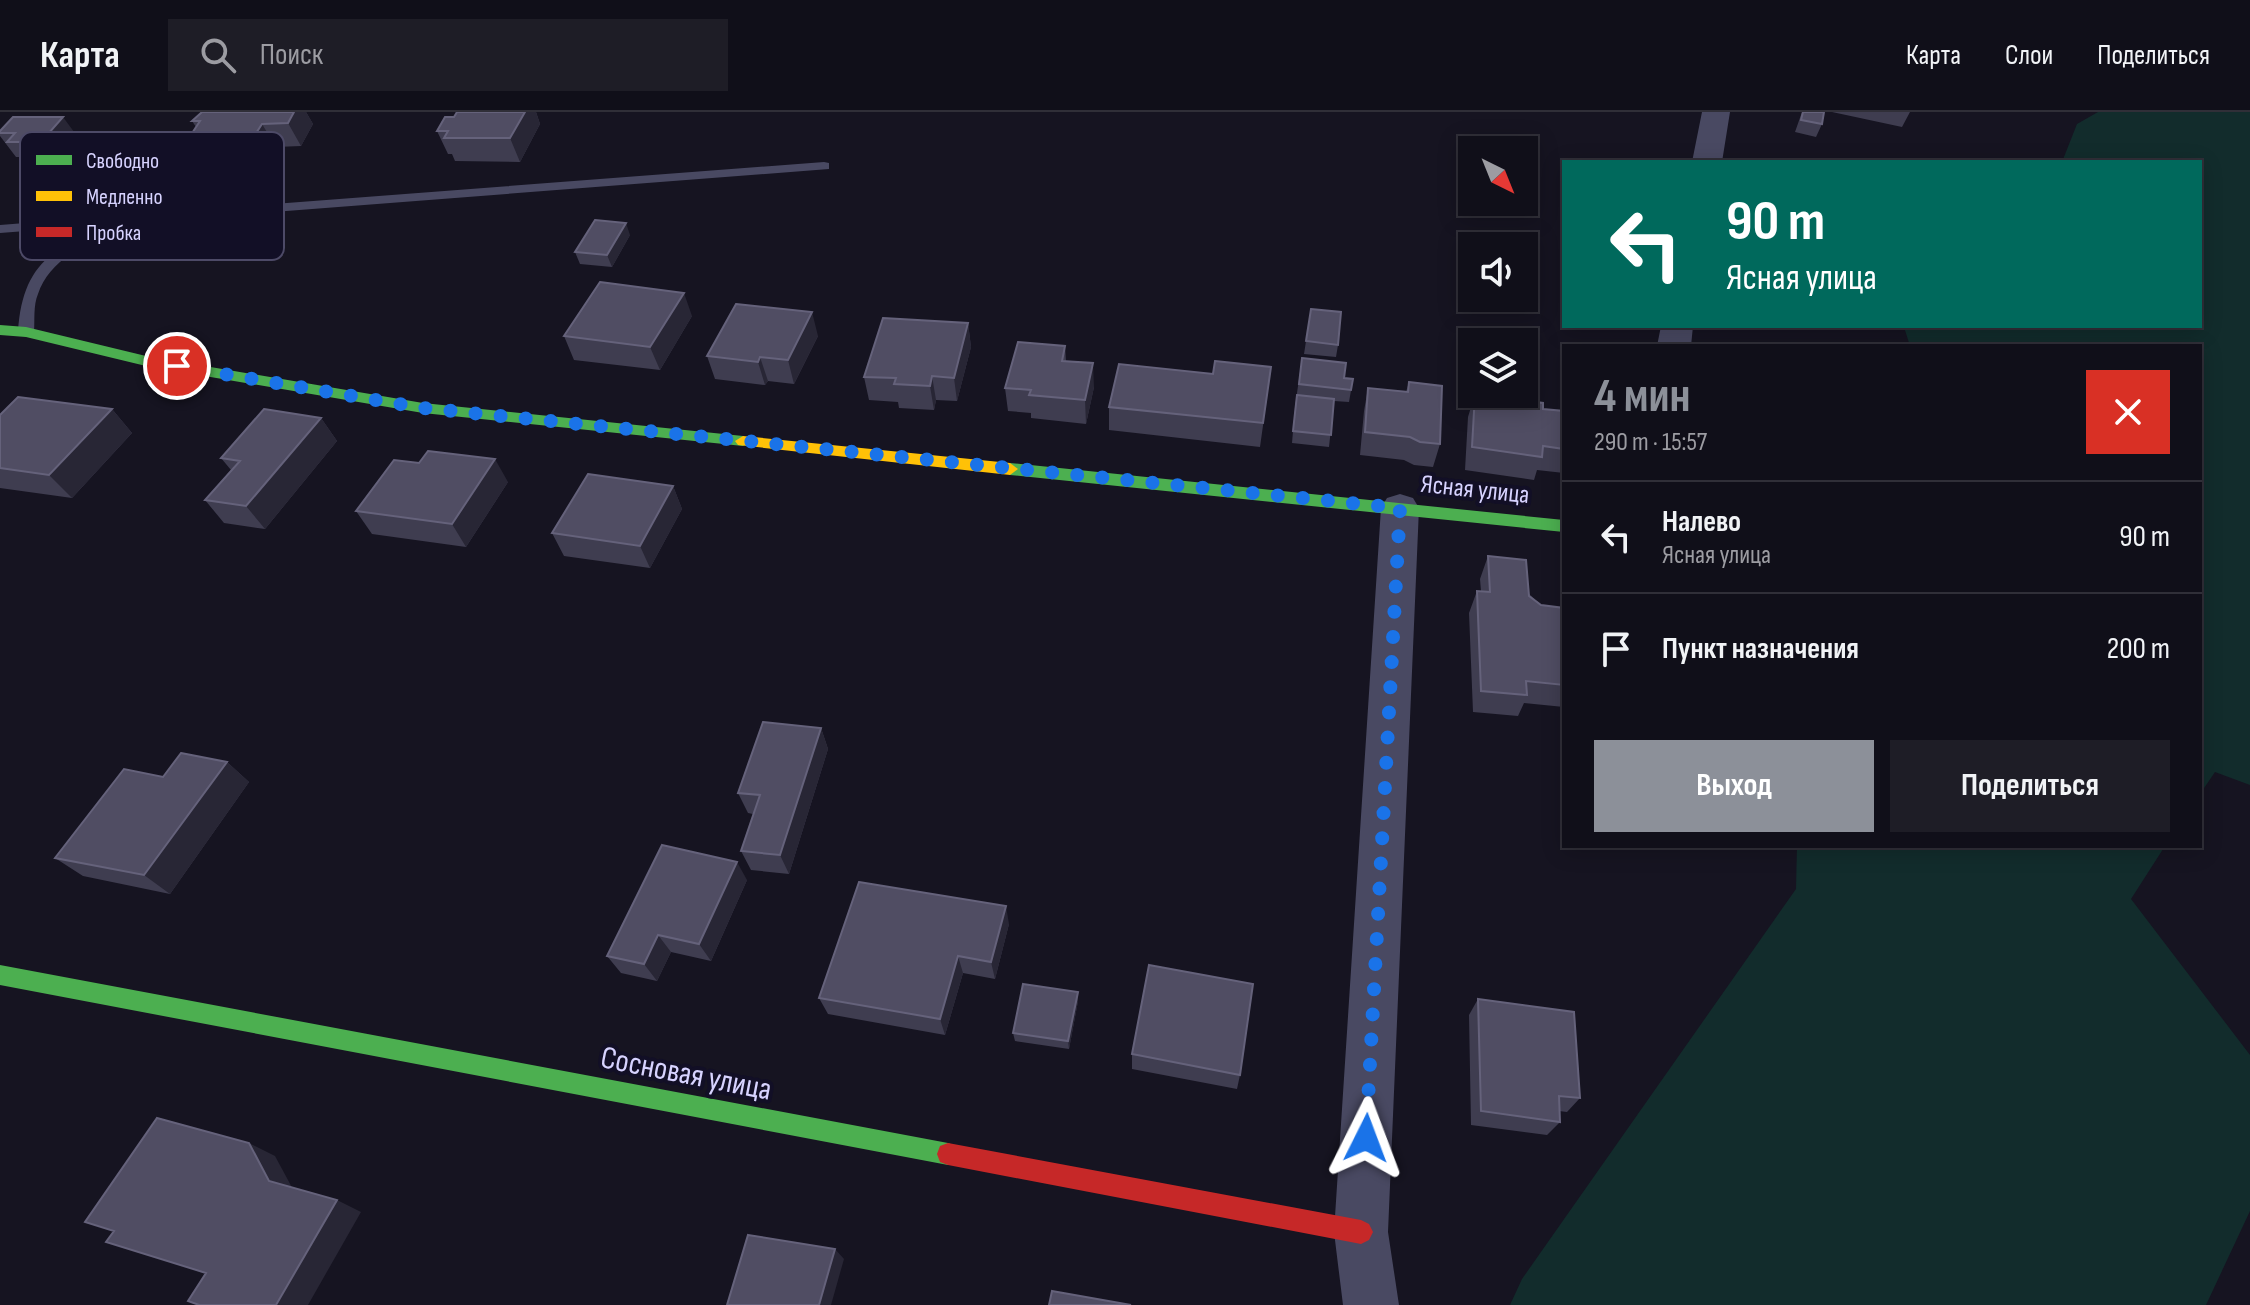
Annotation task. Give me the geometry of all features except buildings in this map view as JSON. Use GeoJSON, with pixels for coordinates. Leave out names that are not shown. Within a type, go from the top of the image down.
{"type":"FeatureCollection","features":[{"type":"Feature","properties":{"kind":"street"},"geometry":{"type":"LineString","coordinates":[[1707,160],[1716,112]]}},
{"type":"Feature","properties":{"kind":"street","name":"Ясная улица"},"geometry":{"type":"LineString","coordinates":[[0,330],[26,332],[146,361],[423,408],[1562,526]]}},
{"type":"Feature","properties":{"kind":"street"},"geometry":{"type":"LineString","coordinates":[[1371,1305],[1361,1232],[1400,508]]}},
{"type":"Feature","properties":{"kind":"street","name":"Сосновая улица"},"geometry":{"type":"LineString","coordinates":[[0,975],[1361,1232]]}},
{"type":"Feature","properties":{"kind":"lane"},"geometry":{"type":"LineString","coordinates":[[284,207],[824,166]]}},
{"type":"Feature","properties":{"kind":"lane"},"geometry":{"type":"LineString","coordinates":[[0,229],[20,227]]}},
{"type":"Feature","properties":{"kind":"lane"},"geometry":{"type":"LineString","coordinates":[[26,332],[30,293],[57,260]]}},
{"type":"Feature","properties":{"kind":"green space"},"geometry":{"type":"Polygon","coordinates":[[[2098,112],[2250,112],[2250,785],[2215,772],[2202,791],[2202,344],[1909,344],[1904,328],[2202,328],[2202,160],[2063,160],[2077,124],[2098,112]]]}},
{"type":"Feature","properties":{"kind":"green space"},"geometry":{"type":"Polygon","coordinates":[[[1797,848],[2164,848],[2131,899],[2250,1055],[2250,1211],[2206,1305],[1510,1305],[1522,1279],[1796,889],[1797,848]]]}},
{"type":"Feature","properties":{"kind":"traffic: fast"},"geometry":{"type":"LineString","coordinates":[[0,330],[26,332],[146,361],[423,408],[743,441]]}},
{"type":"Feature","properties":{"kind":"traffic: fast"},"geometry":{"type":"LineString","coordinates":[[1010,469],[1562,526]]}},
{"type":"Feature","properties":{"kind":"traffic: fast"},"geometry":{"type":"LineString","coordinates":[[0,975],[948,1154]]}},
{"type":"Feature","properties":{"kind":"traffic: slow"},"geometry":{"type":"LineString","coordinates":[[743,441],[1010,469]]}},
{"type":"Feature","properties":{"kind":"traffic: jam"},"geometry":{"type":"LineString","coordinates":[[948,1154],[1361,1232]]}},
{"type":"Feature","properties":{"kind":"route"},"geometry":{"type":"LineString","coordinates":[[177,366],[423,408],[1400,508],[1366,1138]]}}]}
